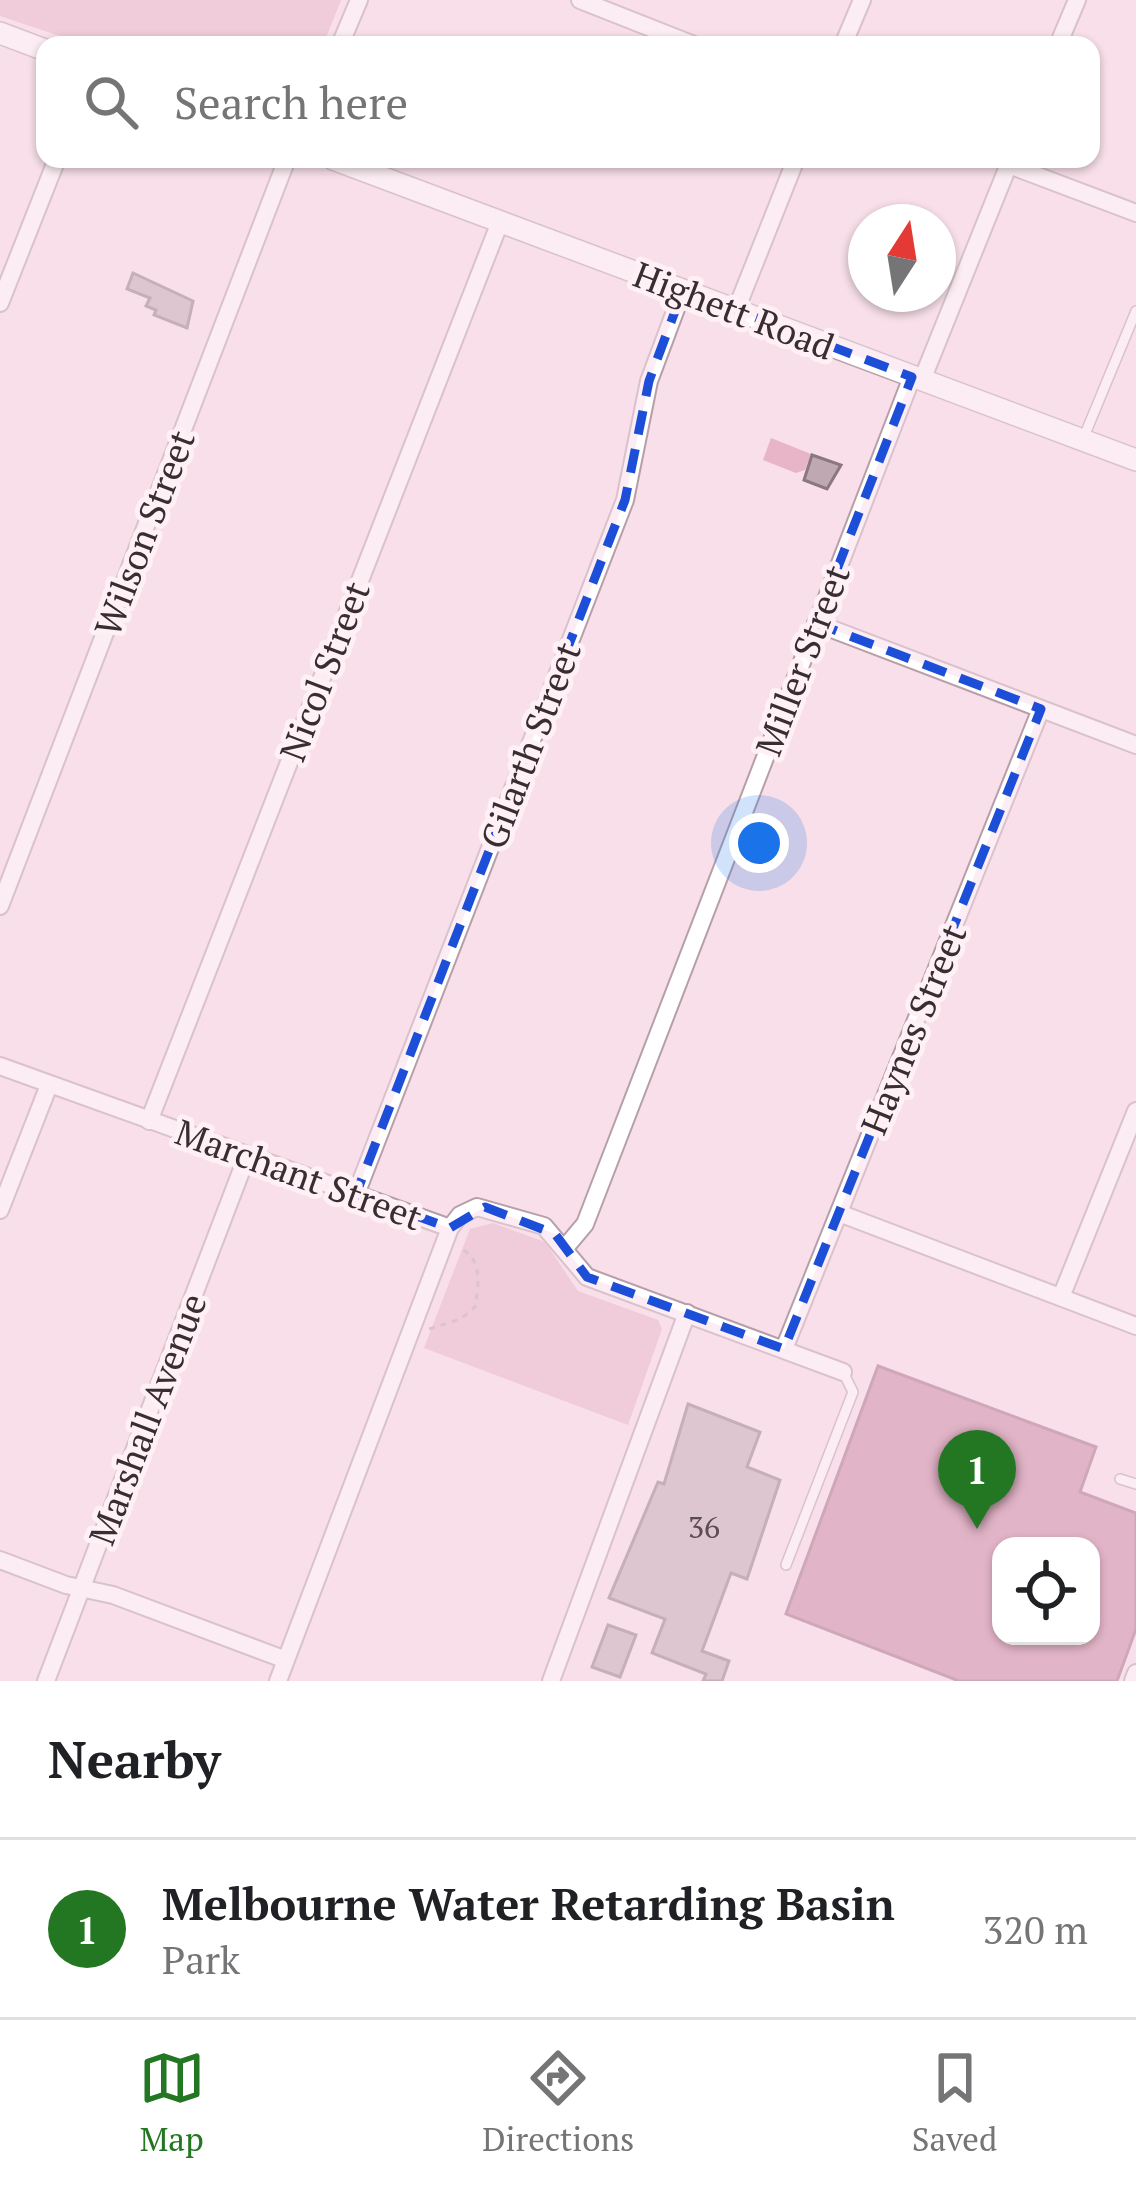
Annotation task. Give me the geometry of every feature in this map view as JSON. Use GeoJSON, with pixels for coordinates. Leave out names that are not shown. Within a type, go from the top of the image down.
{"type":"FeatureCollection","features":[{"type":"Feature","properties":{"kind":"street"},"geometry":{"type":"LineString","coordinates":[[344,36],[359,0]]}},
{"type":"Feature","properties":{"kind":"street"},"geometry":{"type":"LineString","coordinates":[[580,0],[671,36]]}},
{"type":"Feature","properties":{"kind":"street"},"geometry":{"type":"LineString","coordinates":[[847,36],[862,0]]}},
{"type":"Feature","properties":{"kind":"street"},"geometry":{"type":"LineString","coordinates":[[1062,36],[1077,0]]}},
{"type":"Feature","properties":{"kind":"street"},"geometry":{"type":"LineString","coordinates":[[0,33],[36,47]]}},
{"type":"Feature","properties":{"kind":"street"},"geometry":{"type":"LineString","coordinates":[[0,303],[53,168]]}},
{"type":"Feature","properties":{"kind":"street","name":"Wilson Street"},"geometry":{"type":"LineString","coordinates":[[0,906],[284,168]]}},
{"type":"Feature","properties":{"kind":"street","name":"Highett Road"},"geometry":{"type":"LineString","coordinates":[[357,168],[1136,460]]}},
{"type":"Feature","properties":{"kind":"street"},"geometry":{"type":"LineString","coordinates":[[736,310],[792,168]]}},
{"type":"Feature","properties":{"kind":"street","name":"Miller Street"},"geometry":{"type":"LineString","coordinates":[[564,1249],[580,1233],[816,623],[1007,168]]}},
{"type":"Feature","properties":{"kind":"street"},"geometry":{"type":"LineString","coordinates":[[1025,168],[1136,213]]}},
{"type":"Feature","properties":{"kind":"street","name":"Nicol Street"},"geometry":{"type":"LineString","coordinates":[[148,1121],[500,222]]}},
{"type":"Feature","properties":{"kind":"street","name":"Gilarth Street"},"geometry":{"type":"LineString","coordinates":[[356,1194],[625,500],[641,409],[683,290]]}},
{"type":"Feature","properties":{"kind":"street"},"geometry":{"type":"LineString","coordinates":[[816,623],[1136,745]]}},
{"type":"Feature","properties":{"kind":"street","name":"Haynes Street"},"geometry":{"type":"LineString","coordinates":[[784,1349],[1041,709]]}},
{"type":"Feature","properties":{"kind":"street","name":"Marchant Street"},"geometry":{"type":"LineString","coordinates":[[0,1066],[356,1194],[447,1236],[466,1211],[485,1208],[553,1232]]}},
{"type":"Feature","properties":{"kind":"street"},"geometry":{"type":"LineString","coordinates":[[0,1210],[49,1084]]}},
{"type":"Feature","properties":{"kind":"street"},"geometry":{"type":"LineString","coordinates":[[1061,1298],[1136,1111]]}},
{"type":"Feature","properties":{"kind":"street","name":"Marshall Avenue"},"geometry":{"type":"LineString","coordinates":[[46,1681],[248,1156]]}},
{"type":"Feature","properties":{"kind":"street"},"geometry":{"type":"LineString","coordinates":[[587,1212],[553,1232],[587,1276],[843,1372]]}},
{"type":"Feature","properties":{"kind":"street"},"geometry":{"type":"LineString","coordinates":[[838,1214],[1136,1326]]}},
{"type":"Feature","properties":{"kind":"street"},"geometry":{"type":"LineString","coordinates":[[278,1681],[447,1236]]}},
{"type":"Feature","properties":{"kind":"street"},"geometry":{"type":"LineString","coordinates":[[551,1681],[687,1313]]}},
{"type":"Feature","properties":{"kind":"street"},"geometry":{"type":"LineString","coordinates":[[0,1560],[286,1660]]}},
{"type":"Feature","properties":{"kind":"street"},"geometry":{"type":"LineString","coordinates":[[1133,1681],[1136,1672]]}},
{"type":"Feature","properties":{"kind":"lane"},"geometry":{"type":"LineString","coordinates":[[1083,440],[1136,311]]}},
{"type":"Feature","properties":{"kind":"lane"},"geometry":{"type":"LineString","coordinates":[[786,1564],[853,1392],[843,1372]]}},
{"type":"Feature","properties":{"kind":"lane"},"geometry":{"type":"LineString","coordinates":[[1120,1479],[1136,1484]]}},
{"type":"Feature","properties":{"kind":"path"},"geometry":{"type":"LineString","coordinates":[[429,1329],[461,1319],[476,1302],[473,1256],[447,1236]]}},
{"type":"Feature","properties":{"kind":"highlighted area"},"geometry":{"type":"Polygon","coordinates":[[[683,290],[912,377],[816,623],[1041,709],[784,1349],[587,1277],[555,1234],[485,1207],[450,1228],[356,1194],[625,500],[649,381],[683,290]]]}},
{"type":"Feature","properties":{"kind":"shaded area"},"geometry":{"type":"Polygon","coordinates":[[[0,0],[341,0],[327,36],[60,36],[0,16],[0,0]]]}},
{"type":"Feature","properties":{"kind":"shaded area"},"geometry":{"type":"Polygon","coordinates":[[[771,438],[811,454],[805,470],[796,473],[763,460],[771,438]]]}},
{"type":"Feature","properties":{"kind":"shaded area"},"geometry":{"type":"Polygon","coordinates":[[[493,1223],[545,1242],[578,1291],[658,1320],[662,1329],[628,1425],[424,1348],[470,1229],[493,1223]]]}},
{"type":"Feature","properties":{"kind":"shaded area"},"geometry":{"type":"Polygon","coordinates":[[[878,1366],[1096,1447],[1080,1492],[1136,1513],[1136,1629],[1117,1681],[959,1681],[786,1614],[878,1366]]]}},
{"type":"Feature","properties":{"kind":"building"},"geometry":{"type":"Polygon","coordinates":[[[133,273],[193,301],[187,328],[154,315],[156,310],[146,306],[150,298],[127,289],[133,273]]]}},
{"type":"Feature","properties":{"kind":"building"},"geometry":{"type":"Polygon","coordinates":[[[812,455],[841,465],[827,489],[804,480],[812,455]]]}},
{"type":"Feature","properties":{"kind":"building"},"geometry":{"type":"Polygon","coordinates":[[[688,1404],[760,1432],[747,1467],[780,1480],[747,1579],[731,1573],[702,1651],[729,1661],[722,1681],[703,1681],[706,1674],[652,1653],[665,1619],[609,1598],[658,1482],[664,1484],[688,1404]]]}},
{"type":"Feature","properties":{"kind":"building"},"geometry":{"type":"Polygon","coordinates":[[[608,1625],[636,1635],[620,1677],[592,1667],[608,1625]]]}},
{"type":"Feature","properties":{"kind":"place","name":"Melbourne Water Retarding Basin"},"geometry":{"type":"Point","coordinates":[977,1529]}}]}
